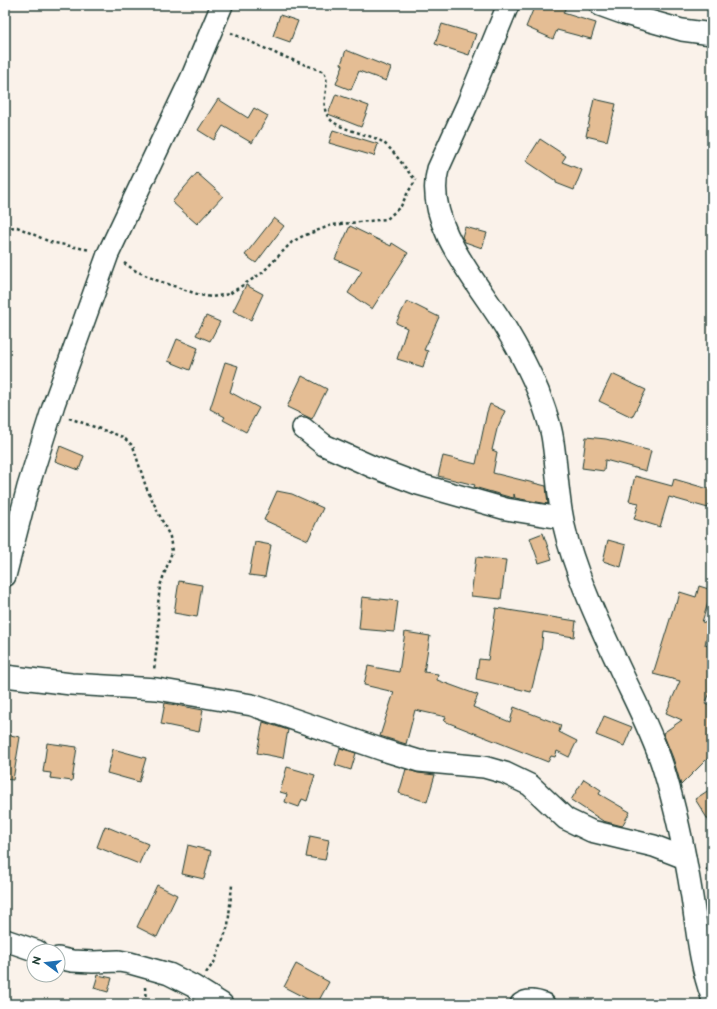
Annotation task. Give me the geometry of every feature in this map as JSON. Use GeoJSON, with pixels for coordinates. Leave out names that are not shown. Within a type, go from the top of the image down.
{"type":"FeatureCollection","features":[{"type":"Feature","properties":{"kind":"street"},"geometry":{"type":"LineString","coordinates":[[5,576],[28,487],[77,337],[108,254],[191,78],[222,5]]}},
{"type":"Feature","properties":{"kind":"street"},"geometry":{"type":"LineString","coordinates":[[508,5],[467,105],[438,169],[436,177],[436,207],[449,239],[506,328],[538,391],[553,440],[561,518],[569,545],[591,605],[637,704],[662,766],[672,801],[685,858],[700,949],[712,996]]}},
{"type":"Feature","properties":{"kind":"street"},"geometry":{"type":"LineString","coordinates":[[600,5],[625,14],[682,30],[712,34]]}},
{"type":"Feature","properties":{"kind":"street"},"geometry":{"type":"LineString","coordinates":[[303,428],[324,445],[418,484],[506,509],[561,518]]}},
{"type":"Feature","properties":{"kind":"street"},"geometry":{"type":"LineString","coordinates":[[5,676],[71,684],[152,688],[252,705],[376,748],[419,761],[484,767],[505,773],[530,785],[566,819],[590,831],[654,846],[685,858]]}},
{"type":"Feature","properties":{"kind":"street"},"geometry":{"type":"LineString","coordinates":[[5,940],[26,947]]}},
{"type":"Feature","properties":{"kind":"street"},"geometry":{"type":"LineString","coordinates":[[66,959],[79,961],[119,961],[169,974],[193,986],[222,1004]]}},
{"type":"Feature","properties":{"kind":"street"},"geometry":{"type":"LineString","coordinates":[[521,1004],[523,1002],[535,1000],[544,1004]]}},
{"type":"Feature","properties":{"kind":"path"},"geometry":{"type":"LineString","coordinates":[[213,26],[277,54],[324,72],[326,77],[325,106],[329,118],[342,126],[384,143],[416,180]]}},
{"type":"Feature","properties":{"kind":"path"},"geometry":{"type":"LineString","coordinates":[[5,228],[17,227],[50,242],[108,254],[136,271],[174,287],[212,297],[229,294],[262,273],[292,242],[303,236],[332,225],[387,219],[401,206],[408,192],[419,177],[438,169]]}},
{"type":"Feature","properties":{"kind":"path"},"geometry":{"type":"LineString","coordinates":[[52,412],[123,437],[133,446],[146,487],[170,537],[172,552],[160,586],[158,604],[158,636],[152,688]]}},
{"type":"Feature","properties":{"kind":"path"},"geometry":{"type":"LineString","coordinates":[[193,986],[210,969],[224,939],[228,926],[232,885]]}},
{"type":"Feature","properties":{"kind":"building"},"geometry":{"type":"Polygon","coordinates":[[[535,5],[567,5],[563,13],[596,23],[591,39],[557,30],[553,39],[526,27],[535,5]]]}},
{"type":"Feature","properties":{"kind":"building"},"geometry":{"type":"Polygon","coordinates":[[[280,15],[298,21],[290,42],[273,36],[280,15]]]}},
{"type":"Feature","properties":{"kind":"building"},"geometry":{"type":"Polygon","coordinates":[[[442,24],[476,34],[469,55],[435,44],[442,24]]]}},
{"type":"Feature","properties":{"kind":"building"},"geometry":{"type":"Polygon","coordinates":[[[346,50],[391,68],[386,81],[359,71],[351,90],[336,84],[343,65],[341,64],[346,50]]]}},
{"type":"Feature","properties":{"kind":"building"},"geometry":{"type":"Polygon","coordinates":[[[336,94],[369,106],[361,127],[328,114],[336,94]]]}},
{"type":"Feature","properties":{"kind":"building"},"geometry":{"type":"Polygon","coordinates":[[[218,99],[248,118],[254,108],[268,116],[252,143],[223,126],[214,140],[198,130],[218,99]]]}},
{"type":"Feature","properties":{"kind":"building"},"geometry":{"type":"Polygon","coordinates":[[[594,99],[616,104],[607,141],[586,136],[594,99]]]}},
{"type":"Feature","properties":{"kind":"building"},"geometry":{"type":"Polygon","coordinates":[[[333,130],[378,144],[374,156],[329,143],[333,130]]]}},
{"type":"Feature","properties":{"kind":"building"},"geometry":{"type":"Polygon","coordinates":[[[540,139],[566,156],[562,162],[582,170],[574,190],[556,183],[556,181],[526,161],[540,139]]]}},
{"type":"Feature","properties":{"kind":"building"},"geometry":{"type":"Polygon","coordinates":[[[197,173],[223,196],[197,224],[172,202],[197,173]]]}},
{"type":"Feature","properties":{"kind":"building"},"geometry":{"type":"Polygon","coordinates":[[[274,218],[284,226],[256,263],[245,255],[274,218]]]}},
{"type":"Feature","properties":{"kind":"building"},"geometry":{"type":"Polygon","coordinates":[[[350,226],[391,246],[392,243],[408,253],[372,309],[348,293],[362,271],[335,259],[350,226]]]}},
{"type":"Feature","properties":{"kind":"building"},"geometry":{"type":"Polygon","coordinates":[[[465,227],[487,233],[482,248],[465,242],[462,237],[465,227]]]}},
{"type":"Feature","properties":{"kind":"building"},"geometry":{"type":"Polygon","coordinates":[[[246,285],[263,294],[251,320],[233,311],[246,285]]]}},
{"type":"Feature","properties":{"kind":"building"},"geometry":{"type":"Polygon","coordinates":[[[407,301],[439,317],[424,350],[428,351],[423,367],[397,359],[407,328],[396,323],[407,301]]]}},
{"type":"Feature","properties":{"kind":"building"},"geometry":{"type":"Polygon","coordinates":[[[206,316],[220,322],[210,341],[196,335],[206,316]]]}},
{"type":"Feature","properties":{"kind":"building"},"geometry":{"type":"Polygon","coordinates":[[[177,339],[198,348],[190,370],[168,361],[177,339]]]}},
{"type":"Feature","properties":{"kind":"building"},"geometry":{"type":"Polygon","coordinates":[[[225,362],[238,366],[230,392],[259,408],[246,432],[223,420],[225,417],[210,409],[225,362]]]}},
{"type":"Feature","properties":{"kind":"building"},"geometry":{"type":"Polygon","coordinates":[[[612,374],[646,390],[632,417],[599,401],[612,374]]]}},
{"type":"Feature","properties":{"kind":"building"},"geometry":{"type":"Polygon","coordinates":[[[302,376],[327,389],[312,419],[287,407],[302,376]]]}},
{"type":"Feature","properties":{"kind":"building"},"geometry":{"type":"Polygon","coordinates":[[[490,404],[505,411],[497,429],[492,450],[497,452],[493,473],[546,486],[548,504],[515,498],[514,494],[514,498],[509,497],[474,487],[475,485],[438,476],[443,456],[476,464],[490,404]]]}},
{"type":"Feature","properties":{"kind":"building"},"geometry":{"type":"Polygon","coordinates":[[[586,437],[606,439],[651,451],[646,471],[605,460],[604,471],[582,468],[586,437]]]}},
{"type":"Feature","properties":{"kind":"building"},"geometry":{"type":"Polygon","coordinates":[[[60,446],[84,456],[79,470],[55,461],[60,446]]]}},
{"type":"Feature","properties":{"kind":"building"},"geometry":{"type":"Polygon","coordinates":[[[635,476],[672,486],[674,479],[712,490],[708,508],[669,497],[660,527],[634,519],[639,503],[629,501],[635,476]]]}},
{"type":"Feature","properties":{"kind":"building"},"geometry":{"type":"Polygon","coordinates":[[[277,491],[292,494],[323,508],[308,540],[264,520],[277,491]]]}},
{"type":"Feature","properties":{"kind":"building"},"geometry":{"type":"Polygon","coordinates":[[[543,533],[552,559],[539,563],[530,538],[543,533]]]}},
{"type":"Feature","properties":{"kind":"building"},"geometry":{"type":"Polygon","coordinates":[[[608,540],[626,545],[621,567],[603,561],[608,540]]]}},
{"type":"Feature","properties":{"kind":"building"},"geometry":{"type":"Polygon","coordinates":[[[255,542],[271,545],[265,577],[249,575],[255,542]]]}},
{"type":"Feature","properties":{"kind":"building"},"geometry":{"type":"Polygon","coordinates":[[[476,557],[506,560],[501,599],[471,596],[476,557]]]}},
{"type":"Feature","properties":{"kind":"building"},"geometry":{"type":"Polygon","coordinates":[[[179,581],[202,585],[197,617],[174,613],[179,581]]]}},
{"type":"Feature","properties":{"kind":"building"},"geometry":{"type":"Polygon","coordinates":[[[699,586],[712,590],[702,622],[709,624],[705,645],[712,647],[712,660],[708,678],[712,680],[712,689],[705,704],[712,707],[712,754],[681,785],[673,758],[663,733],[682,720],[666,713],[680,681],[653,674],[675,603],[677,604],[680,592],[696,597],[699,586]]]}},
{"type":"Feature","properties":{"kind":"building"},"geometry":{"type":"Polygon","coordinates":[[[362,597],[398,601],[394,632],[359,629],[362,597]]]}},
{"type":"Feature","properties":{"kind":"building"},"geometry":{"type":"Polygon","coordinates":[[[496,608],[576,621],[574,637],[543,632],[541,652],[531,692],[476,679],[479,659],[488,660],[496,608]]]}},
{"type":"Feature","properties":{"kind":"building"},"geometry":{"type":"Polygon","coordinates":[[[405,632],[430,636],[424,672],[438,674],[437,680],[478,695],[473,707],[510,722],[514,707],[561,725],[559,732],[577,741],[569,757],[557,751],[555,757],[551,756],[548,762],[444,721],[446,717],[415,710],[406,744],[380,736],[394,692],[364,685],[368,666],[399,672],[405,632]]]}},
{"type":"Feature","properties":{"kind":"building"},"geometry":{"type":"Polygon","coordinates":[[[165,703],[203,710],[199,732],[161,724],[165,703]]]}},
{"type":"Feature","properties":{"kind":"building"},"geometry":{"type":"Polygon","coordinates":[[[604,716],[632,727],[624,746],[596,735],[604,716]]]}},
{"type":"Feature","properties":{"kind":"building"},"geometry":{"type":"Polygon","coordinates":[[[263,722],[288,730],[283,758],[257,753],[263,722]]]}},
{"type":"Feature","properties":{"kind":"building"},"geometry":{"type":"Polygon","coordinates":[[[5,734],[20,737],[13,780],[5,779],[5,734]]]}},
{"type":"Feature","properties":{"kind":"building"},"geometry":{"type":"Polygon","coordinates":[[[47,743],[77,747],[72,781],[50,778],[51,773],[43,772],[47,743]]]}},
{"type":"Feature","properties":{"kind":"building"},"geometry":{"type":"Polygon","coordinates":[[[340,748],[356,753],[351,770],[335,765],[340,748]]]}},
{"type":"Feature","properties":{"kind":"building"},"geometry":{"type":"Polygon","coordinates":[[[113,749],[146,758],[139,782],[107,773],[113,749]]]}},
{"type":"Feature","properties":{"kind":"building"},"geometry":{"type":"Polygon","coordinates":[[[287,767],[315,775],[307,801],[302,799],[299,807],[285,802],[287,794],[280,792],[287,767]]]}},
{"type":"Feature","properties":{"kind":"building"},"geometry":{"type":"Polygon","coordinates":[[[406,769],[418,773],[435,775],[427,802],[399,793],[406,769]]]}},
{"type":"Feature","properties":{"kind":"building"},"geometry":{"type":"Polygon","coordinates":[[[584,779],[601,790],[599,794],[630,812],[622,826],[603,821],[571,800],[584,779]]]}},
{"type":"Feature","properties":{"kind":"building"},"geometry":{"type":"Polygon","coordinates":[[[712,788],[712,826],[695,799],[712,788]]]}},
{"type":"Feature","properties":{"kind":"building"},"geometry":{"type":"Polygon","coordinates":[[[105,826],[148,844],[139,864],[97,847],[105,826]]]}},
{"type":"Feature","properties":{"kind":"building"},"geometry":{"type":"Polygon","coordinates":[[[310,836],[329,840],[325,860],[306,857],[310,836]]]}},
{"type":"Feature","properties":{"kind":"building"},"geometry":{"type":"Polygon","coordinates":[[[188,845],[211,851],[204,879],[182,874],[188,845]]]}},
{"type":"Feature","properties":{"kind":"building"},"geometry":{"type":"Polygon","coordinates":[[[157,885],[177,895],[157,937],[137,927],[157,885]]]}},
{"type":"Feature","properties":{"kind":"building"},"geometry":{"type":"Polygon","coordinates":[[[296,964],[329,982],[317,1004],[284,987],[296,964]]]}},
{"type":"Feature","properties":{"kind":"building"},"geometry":{"type":"Polygon","coordinates":[[[98,975],[112,978],[108,992],[94,988],[98,975]]]}}]}
